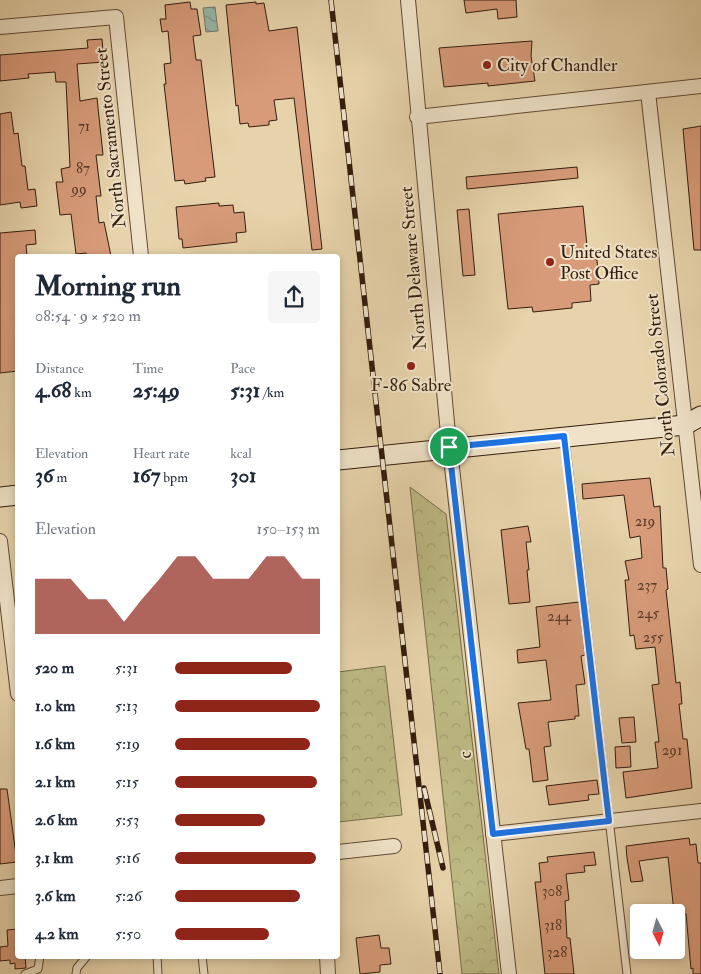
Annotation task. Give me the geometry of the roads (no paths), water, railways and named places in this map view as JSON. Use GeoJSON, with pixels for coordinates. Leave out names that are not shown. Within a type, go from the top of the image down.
{"type":"FeatureCollection","features":[{"type":"Feature","properties":{"kind":"main road"},"geometry":{"type":"LineString","coordinates":[[340,460],[449,447],[696,424]]}},
{"type":"Feature","properties":{"kind":"main road"},"geometry":{"type":"LineString","coordinates":[[0,497],[15,495]]}},
{"type":"Feature","properties":{"kind":"street","name":"North Delaware Street"},"geometry":{"type":"LineString","coordinates":[[408,0],[417,117],[458,532]]}},
{"type":"Feature","properties":{"kind":"street","name":"North Sacramento Street"},"geometry":{"type":"LineString","coordinates":[[0,27],[116,17],[141,254]]}},
{"type":"Feature","properties":{"kind":"street"},"geometry":{"type":"LineString","coordinates":[[417,117],[701,86]]}},
{"type":"Feature","properties":{"kind":"street","name":"North Colorado Street"},"geometry":{"type":"LineString","coordinates":[[648,92],[696,424],[701,565]]}},
{"type":"Feature","properties":{"kind":"street","name":"c"},"geometry":{"type":"LineString","coordinates":[[458,532],[509,974]]}},
{"type":"Feature","properties":{"kind":"street"},"geometry":{"type":"LineString","coordinates":[[0,541],[1,563],[15,671]]}},
{"type":"Feature","properties":{"kind":"street"},"geometry":{"type":"LineString","coordinates":[[493,834],[701,811]]}},
{"type":"Feature","properties":{"kind":"street"},"geometry":{"type":"LineString","coordinates":[[340,852],[394,846]]}},
{"type":"Feature","properties":{"kind":"street"},"geometry":{"type":"LineString","coordinates":[[0,888],[15,886]]}},
{"type":"Feature","properties":{"kind":"street"},"geometry":{"type":"LineString","coordinates":[[326,959],[328,974]]}},
{"type":"Feature","properties":{"kind":"lane"},"geometry":{"type":"LineString","coordinates":[[564,436],[627,974]]}},
{"type":"Feature","properties":{"kind":"lane"},"geometry":{"type":"LineString","coordinates":[[25,974],[38,969],[40,959]]}},
{"type":"Feature","properties":{"kind":"lane"},"geometry":{"type":"LineString","coordinates":[[76,974],[77,968],[84,959]]}},
{"type":"Feature","properties":{"kind":"lane"},"geometry":{"type":"LineString","coordinates":[[156,959],[158,974]]}},
{"type":"Feature","properties":{"kind":"lane"},"geometry":{"type":"LineString","coordinates":[[202,959],[204,974]]}},
{"type":"Feature","properties":{"kind":"water"},"geometry":{"type":"Polygon","coordinates":[[[215,7],[218,31],[206,32],[203,8],[215,7]]]}},
{"type":"Feature","properties":{"kind":"railway"},"geometry":{"type":"LineString","coordinates":[[331,0],[440,974]]}},
{"type":"Feature","properties":{"kind":"railway"},"geometry":{"type":"LineString","coordinates":[[424,788],[443,868]]}},
{"type":"Feature","properties":{"kind":"place","name":"City of Chandler"},"geometry":{"type":"Point","coordinates":[487,65]}},
{"type":"Feature","properties":{"kind":"place","name":"United States Post Office"},"geometry":{"type":"Point","coordinates":[550,262]}},
{"type":"Feature","properties":{"kind":"place","name":"F-86 Sabre"},"geometry":{"type":"Point","coordinates":[411,366]}}]}
